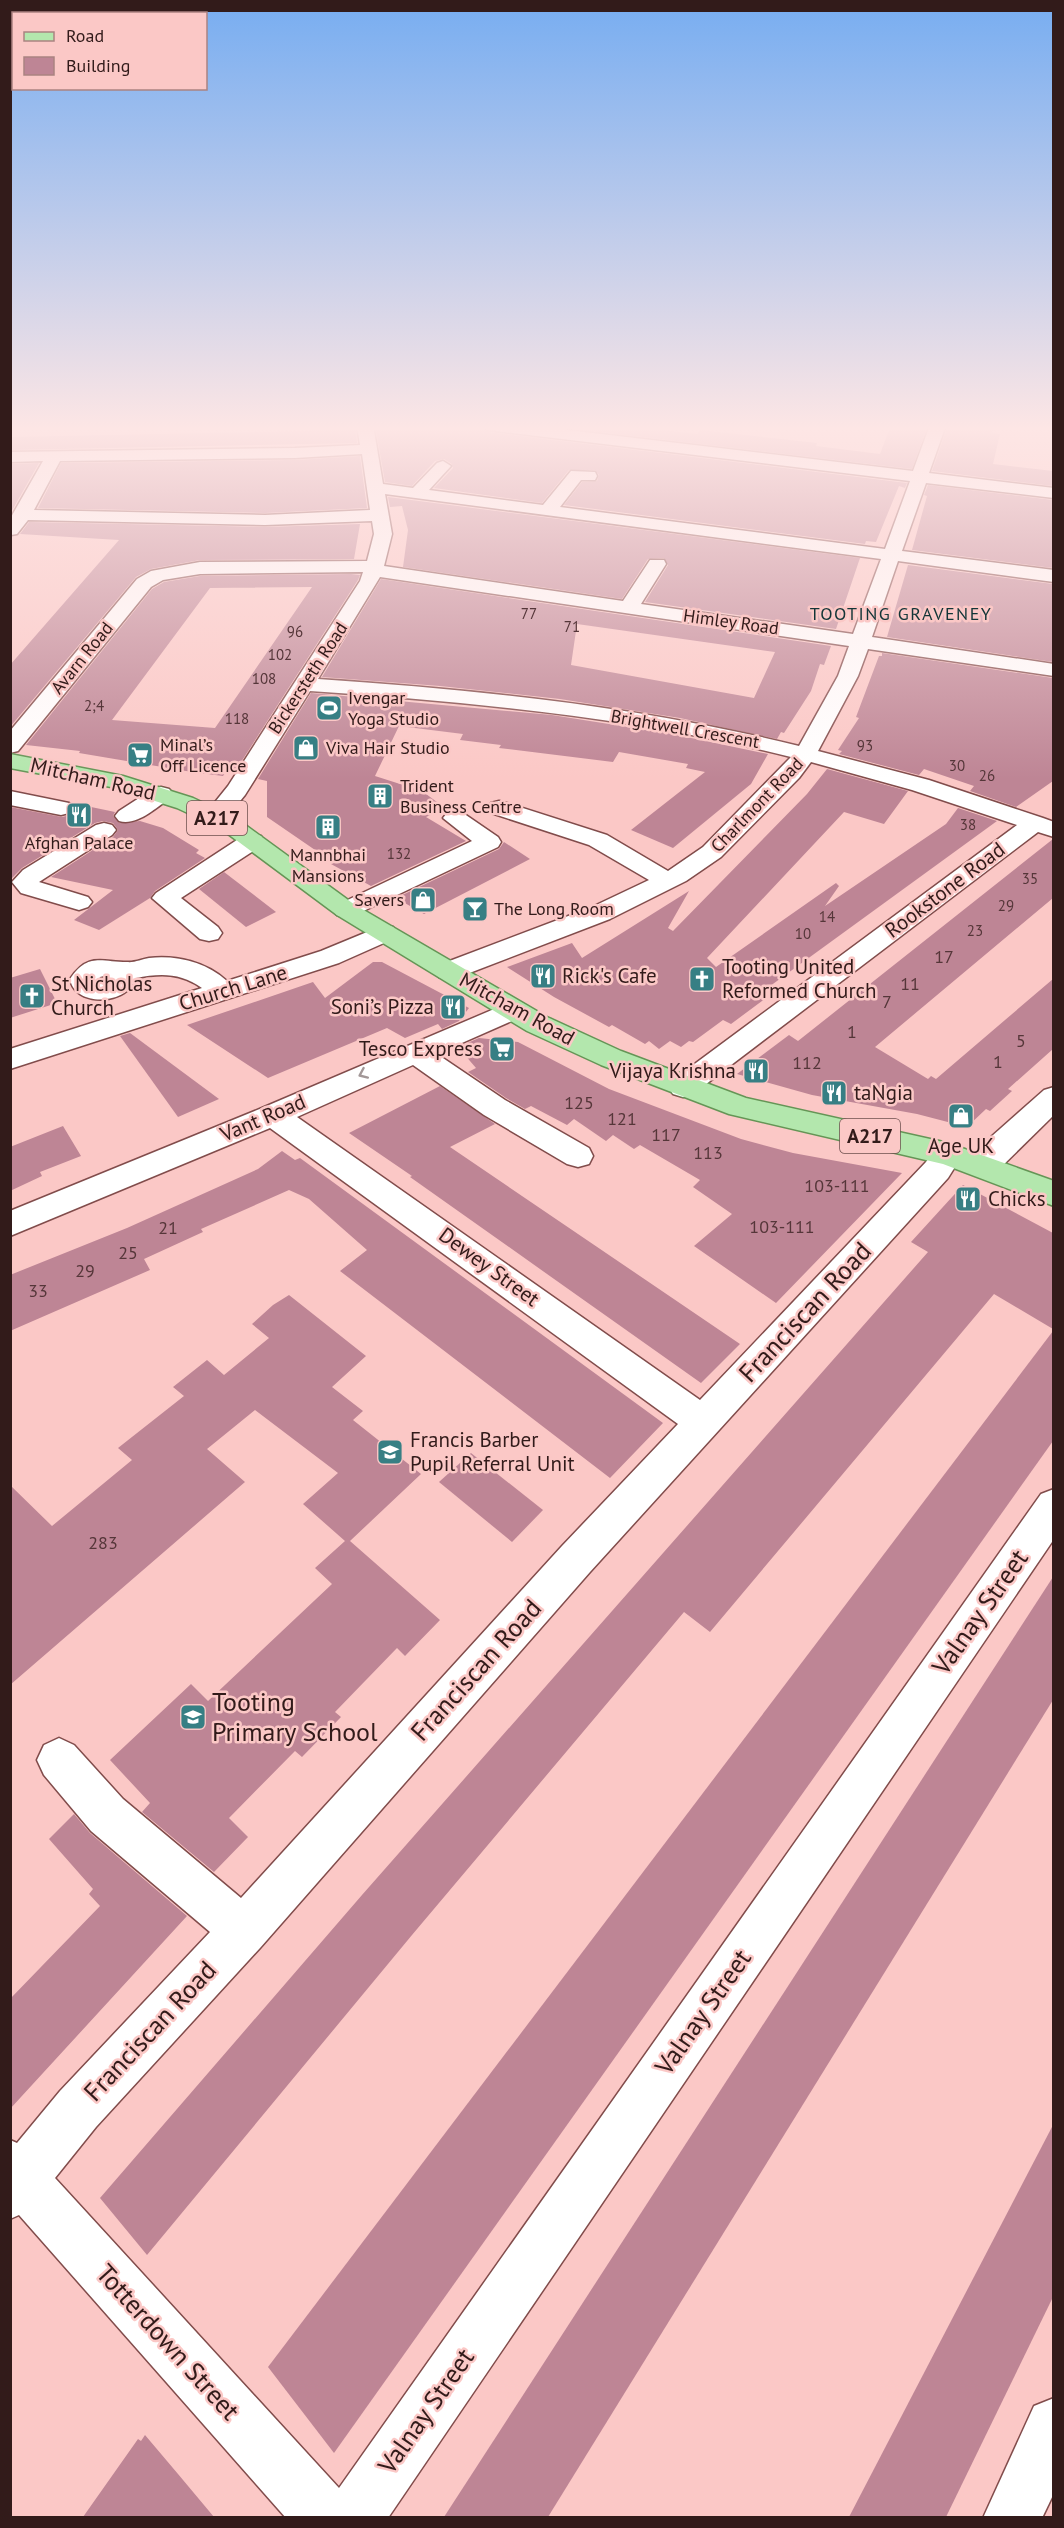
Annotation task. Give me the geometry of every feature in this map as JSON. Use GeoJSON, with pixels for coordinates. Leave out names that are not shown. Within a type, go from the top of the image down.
{"type":"FeatureCollection","features":[{"type":"Feature","properties":{"kind":"main road","name":"Mitcham Road"},"geometry":{"type":"LineString","coordinates":[[10,761],[115,781],[160,794],[215,817],[384,933],[537,1024],[611,1058],[740,1107],[966,1160],[1053,1194]]}},
{"type":"Feature","properties":{"kind":"street","name":"Bickersteth Road"},"geometry":{"type":"LineString","coordinates":[[215,817],[237,790],[347,616],[373,568],[380,543]]}},
{"type":"Feature","properties":{"kind":"street"},"geometry":{"type":"LineString","coordinates":[[809,543],[1053,576]]}},
{"type":"Feature","properties":{"kind":"street","name":"Charlmont Road"},"geometry":{"type":"LineString","coordinates":[[450,971],[601,913],[668,881],[712,852],[784,780],[806,753],[843,687],[897,543]]}},
{"type":"Feature","properties":{"kind":"street"},"geometry":{"type":"LineString","coordinates":[[629,608],[657,564]]}},
{"type":"Feature","properties":{"kind":"street","name":"Avarn Road"},"geometry":{"type":"LineString","coordinates":[[10,746],[144,583],[158,575],[200,568],[373,568]]}},
{"type":"Feature","properties":{"kind":"street","name":"Himley Road"},"geometry":{"type":"LineString","coordinates":[[373,568],[1053,670]]}},
{"type":"Feature","properties":{"kind":"street","name":"Brightwell Crescent"},"geometry":{"type":"LineString","coordinates":[[305,684],[465,696],[570,708],[665,724],[806,753],[940,791],[1044,826]]}},
{"type":"Feature","properties":{"kind":"street"},"geometry":{"type":"LineString","coordinates":[[127,816],[160,794]]}},
{"type":"Feature","properties":{"kind":"street"},"geometry":{"type":"LineString","coordinates":[[10,798],[61,808]]}},
{"type":"Feature","properties":{"kind":"street"},"geometry":{"type":"LineString","coordinates":[[499,808],[598,840],[668,881]]}},
{"type":"Feature","properties":{"kind":"street"},"geometry":{"type":"LineString","coordinates":[[346,909],[489,842],[455,818]]}},
{"type":"Feature","properties":{"kind":"street","name":"Rookstone Road"},"geometry":{"type":"LineString","coordinates":[[683,1087],[1044,826]]}},
{"type":"Feature","properties":{"kind":"street"},"geometry":{"type":"LineString","coordinates":[[79,902],[30,888],[25,882],[32,875],[104,831]]}},
{"type":"Feature","properties":{"kind":"street"},"geometry":{"type":"LineString","coordinates":[[209,933],[165,898],[252,841]]}},
{"type":"Feature","properties":{"kind":"street","name":"Church Lane"},"geometry":{"type":"LineString","coordinates":[[10,1059],[330,957],[384,933]]}},
{"type":"Feature","properties":{"kind":"street"},"geometry":{"type":"LineString","coordinates":[[122,972],[155,965],[184,967],[200,973],[223,992]]}},
{"type":"Feature","properties":{"kind":"street","name":"Vant Road"},"geometry":{"type":"LineString","coordinates":[[10,1224],[273,1115],[513,1010]]}},
{"type":"Feature","properties":{"kind":"street"},"geometry":{"type":"LineString","coordinates":[[415,1052],[495,1110],[578,1156]]}},
{"type":"Feature","properties":{"kind":"street","name":"Franciscan Road"},"geometry":{"type":"LineString","coordinates":[[14,2179],[243,1931],[576,1559],[937,1170],[1003,1144],[1053,1097]]}},
{"type":"Feature","properties":{"kind":"street","name":"Dewey Street"},"geometry":{"type":"LineString","coordinates":[[273,1115],[443,1234],[703,1422]]}},
{"type":"Feature","properties":{"kind":"street","name":"Valnay Street"},"geometry":{"type":"LineString","coordinates":[[352,2517],[1053,1506]]}},
{"type":"Feature","properties":{"kind":"street"},"geometry":{"type":"LineString","coordinates":[[59,1760],[107,1815],[196,1888],[243,1931]]}},
{"type":"Feature","properties":{"kind":"street","name":"Totterdown Street"},"geometry":{"type":"LineString","coordinates":[[14,2179],[326,2517]]}},
{"type":"Feature","properties":{"kind":"street"},"geometry":{"type":"LineString","coordinates":[[1012,2517],[1053,2426]]}},
{"type":"Feature","properties":{"kind":"building"},"geometry":{"type":"Polygon","coordinates":[[[116,543],[357,543],[354,559],[200,560],[151,569],[136,577],[10,727],[10,665],[116,543]]]}},
{"type":"Feature","properties":{"kind":"building"},"geometry":{"type":"Polygon","coordinates":[[[406,543],[744,543],[860,558],[836,629],[645,602],[668,565],[664,558],[648,559],[622,599],[403,567],[406,543]]]}},
{"type":"Feature","properties":{"kind":"building"},"geometry":{"type":"Polygon","coordinates":[[[914,543],[1053,543],[1053,568],[912,550],[914,543]]]}},
{"type":"Feature","properties":{"kind":"building"},"geometry":{"type":"Polygon","coordinates":[[[908,565],[1053,584],[1053,662],[887,637],[908,565]]]}},
{"type":"Feature","properties":{"kind":"building"},"geometry":{"type":"Polygon","coordinates":[[[360,575],[234,773],[226,771],[223,776],[192,772],[79,753],[80,751],[26,745],[152,589],[164,582],[200,576],[360,575]],[[312,587],[210,588],[112,720],[215,728],[312,587]]]}},
{"type":"Feature","properties":{"kind":"building"},"geometry":{"type":"Polygon","coordinates":[[[381,579],[831,646],[824,665],[820,664],[811,691],[784,733],[781,732],[777,739],[680,718],[560,699],[440,686],[322,677],[381,579]],[[577,624],[571,665],[754,698],[775,652],[577,624]]]}},
{"type":"Feature","properties":{"kind":"building"},"geometry":{"type":"Polygon","coordinates":[[[882,653],[1053,678],[1053,781],[1016,807],[970,791],[974,786],[924,769],[919,775],[839,754],[842,751],[838,750],[859,718],[856,717],[882,653]]]}},
{"type":"Feature","properties":{"kind":"building"},"geometry":{"type":"Polygon","coordinates":[[[311,693],[552,715],[672,734],[768,754],[751,784],[673,848],[631,830],[705,772],[686,768],[688,764],[619,752],[613,762],[499,748],[501,745],[460,740],[463,734],[399,726],[375,776],[422,791],[445,808],[426,817],[466,841],[371,886],[331,864],[334,863],[267,817],[267,781],[258,779],[311,693]]]}},
{"type":"Feature","properties":{"kind":"building"},"geometry":{"type":"Polygon","coordinates":[[[827,769],[908,791],[884,824],[844,812],[707,958],[716,967],[836,883],[839,886],[825,906],[946,824],[958,808],[997,821],[766,989],[761,995],[766,998],[731,1024],[723,1020],[693,1042],[689,1041],[681,1047],[670,1041],[659,1049],[649,1041],[645,1044],[554,997],[507,967],[572,943],[582,958],[689,891],[668,928],[673,931],[807,794],[827,769]]]}},
{"type":"Feature","properties":{"kind":"building"},"geometry":{"type":"Polygon","coordinates":[[[72,803],[115,812],[113,816],[119,823],[140,821],[163,828],[199,850],[196,853],[205,858],[155,891],[150,898],[99,930],[74,920],[113,890],[51,877],[113,837],[118,830],[113,823],[103,821],[95,823],[22,868],[10,880],[10,807],[62,817],[70,815],[75,809],[72,803]]]}},
{"type":"Feature","properties":{"kind":"building"},"geometry":{"type":"Polygon","coordinates":[[[1053,839],[1053,898],[875,1047],[928,1079],[931,1076],[936,1079],[1053,979],[1053,1049],[1008,1089],[1012,1091],[990,1111],[986,1109],[967,1127],[917,1114],[812,1095],[737,1074],[789,1035],[798,1041],[1053,839]]]}},
{"type":"Feature","properties":{"kind":"building"},"geometry":{"type":"Polygon","coordinates":[[[504,842],[530,859],[424,914],[396,898],[499,849],[504,842]]]}},
{"type":"Feature","properties":{"kind":"building"},"geometry":{"type":"Polygon","coordinates":[[[224,872],[276,912],[246,927],[199,889],[224,872]]]}},
{"type":"Feature","properties":{"kind":"building"},"geometry":{"type":"Polygon","coordinates":[[[373,962],[382,962],[469,1008],[459,1021],[442,1029],[438,1024],[405,1038],[387,1028],[268,1078],[187,1025],[313,982],[325,998],[373,962]]]}},
{"type":"Feature","properties":{"kind":"building","name":"St Nicholas Church"},"geometry":{"type":"Polygon","coordinates":[[[40,969],[57,1003],[10,1018],[10,978],[40,969]]]}},
{"type":"Feature","properties":{"kind":"building"},"geometry":{"type":"Polygon","coordinates":[[[130,1033],[219,1099],[178,1117],[120,1036],[130,1033]]]}},
{"type":"Feature","properties":{"kind":"building"},"geometry":{"type":"Polygon","coordinates":[[[479,1038],[518,1042],[609,1089],[741,1139],[793,1153],[902,1173],[776,1303],[694,1246],[732,1214],[693,1187],[700,1180],[640,1145],[634,1149],[613,1135],[606,1141],[574,1119],[567,1125],[531,1106],[525,1109],[506,1098],[468,1072],[476,1068],[458,1047],[479,1038]]]}},
{"type":"Feature","properties":{"kind":"building"},"geometry":{"type":"Polygon","coordinates":[[[440,1086],[495,1124],[450,1147],[740,1344],[701,1383],[349,1133],[440,1086]]]}},
{"type":"Feature","properties":{"kind":"building"},"geometry":{"type":"Polygon","coordinates":[[[63,1126],[81,1156],[40,1172],[42,1176],[10,1191],[10,1147],[63,1126]]]}},
{"type":"Feature","properties":{"kind":"building"},"geometry":{"type":"Polygon","coordinates":[[[282,1151],[295,1160],[300,1158],[663,1423],[610,1478],[340,1271],[367,1250],[309,1199],[289,1190],[201,1229],[203,1232],[144,1259],[150,1270],[10,1331],[10,1275],[127,1228],[258,1169],[282,1151]]]}},
{"type":"Feature","properties":{"kind":"building"},"geometry":{"type":"Polygon","coordinates":[[[963,1185],[1053,1233],[1053,1329],[994,1294],[710,1632],[684,1612],[147,2255],[100,2198],[362,1895],[928,1252],[911,1242],[963,1185]]]}},
{"type":"Feature","properties":{"kind":"building"},"geometry":{"type":"Polygon","coordinates":[[[289,1295],[366,1356],[332,1387],[363,1411],[353,1420],[421,1474],[350,1541],[440,1620],[405,1656],[397,1648],[335,1712],[341,1717],[302,1757],[295,1751],[229,1818],[248,1837],[214,1872],[142,1812],[150,1803],[110,1760],[191,1684],[208,1701],[332,1584],[315,1568],[345,1541],[303,1504],[338,1473],[255,1410],[207,1449],[245,1482],[10,1685],[10,1485],[52,1526],[132,1460],[118,1448],[184,1396],[173,1387],[207,1360],[224,1375],[269,1338],[252,1324],[273,1305],[289,1295]]]}},
{"type":"Feature","properties":{"kind":"building"},"geometry":{"type":"Polygon","coordinates":[[[1053,1331],[1053,1441],[334,2453],[268,2367],[1053,1331]]]}},
{"type":"Feature","properties":{"kind":"building"},"geometry":{"type":"Polygon","coordinates":[[[471,1453],[543,1510],[512,1542],[439,1482],[471,1453]]]}},
{"type":"Feature","properties":{"kind":"building"},"geometry":{"type":"Polygon","coordinates":[[[1053,1577],[1053,1700],[548,2517],[444,2517],[1053,1577]]]}},
{"type":"Feature","properties":{"kind":"building"},"geometry":{"type":"Polygon","coordinates":[[[74,1814],[90,1833],[187,1916],[10,2109],[10,1999],[100,1906],[89,1894],[93,1889],[49,1839],[74,1814]]]}},
{"type":"Feature","properties":{"kind":"building"},"geometry":{"type":"Polygon","coordinates":[[[1053,2125],[1053,2297],[946,2517],[849,2517],[1053,2125]]]}},
{"type":"Feature","properties":{"kind":"building"},"geometry":{"type":"Polygon","coordinates":[[[145,2435],[214,2517],[83,2517],[138,2439],[141,2441],[145,2435]]]}},
{"type":"Feature","properties":{"kind":"place","name":"Ivengar Yoga Studio"},"geometry":{"type":"Point","coordinates":[329,708]}},
{"type":"Feature","properties":{"kind":"place","name":"Viva Hair Studio"},"geometry":{"type":"Point","coordinates":[306,748]}},
{"type":"Feature","properties":{"kind":"place","name":"Minal’s Off Licence"},"geometry":{"type":"Point","coordinates":[140,755]}},
{"type":"Feature","properties":{"kind":"place","name":"Trident Business Centre"},"geometry":{"type":"Point","coordinates":[380,796]}},
{"type":"Feature","properties":{"kind":"place","name":"Afghan Palace"},"geometry":{"type":"Point","coordinates":[79,815]}},
{"type":"Feature","properties":{"kind":"place","name":"Mannbhai Mansions"},"geometry":{"type":"Point","coordinates":[328,827]}},
{"type":"Feature","properties":{"kind":"place","name":"Savers"},"geometry":{"type":"Point","coordinates":[423,900]}},
{"type":"Feature","properties":{"kind":"place","name":"The Long Room"},"geometry":{"type":"Point","coordinates":[475,909]}},
{"type":"Feature","properties":{"kind":"place","name":"Rick's Cafe"},"geometry":{"type":"Point","coordinates":[543,976]}},
{"type":"Feature","properties":{"kind":"place","name":"Tooting United Reformed Church"},"geometry":{"type":"Point","coordinates":[702,979]}},
{"type":"Feature","properties":{"kind":"place","name":"St Nicholas Church"},"geometry":{"type":"Point","coordinates":[32,996]}},
{"type":"Feature","properties":{"kind":"place","name":"Soni’s Pizza"},"geometry":{"type":"Point","coordinates":[453,1007]}},
{"type":"Feature","properties":{"kind":"place","name":"Tesco Express"},"geometry":{"type":"Point","coordinates":[502,1049]}},
{"type":"Feature","properties":{"kind":"place","name":"Vijaya Krishna"},"geometry":{"type":"Point","coordinates":[756,1071]}},
{"type":"Feature","properties":{"kind":"place","name":"taNgia"},"geometry":{"type":"Point","coordinates":[834,1093]}},
{"type":"Feature","properties":{"kind":"place","name":"Age UK"},"geometry":{"type":"Point","coordinates":[961,1116]}},
{"type":"Feature","properties":{"kind":"place","name":"Chicks"},"geometry":{"type":"Point","coordinates":[968,1199]}},
{"type":"Feature","properties":{"kind":"place","name":"Francis Barber Pupil Referral Unit"},"geometry":{"type":"Point","coordinates":[390,1452]}},
{"type":"Feature","properties":{"kind":"place","name":"Tooting Primary School"},"geometry":{"type":"Point","coordinates":[193,1717]}},
{"type":"Feature","properties":{"kind":"district","name":"TOOTING GRAVENEY"},"geometry":{"type":"Point","coordinates":[901,614]}}]}
